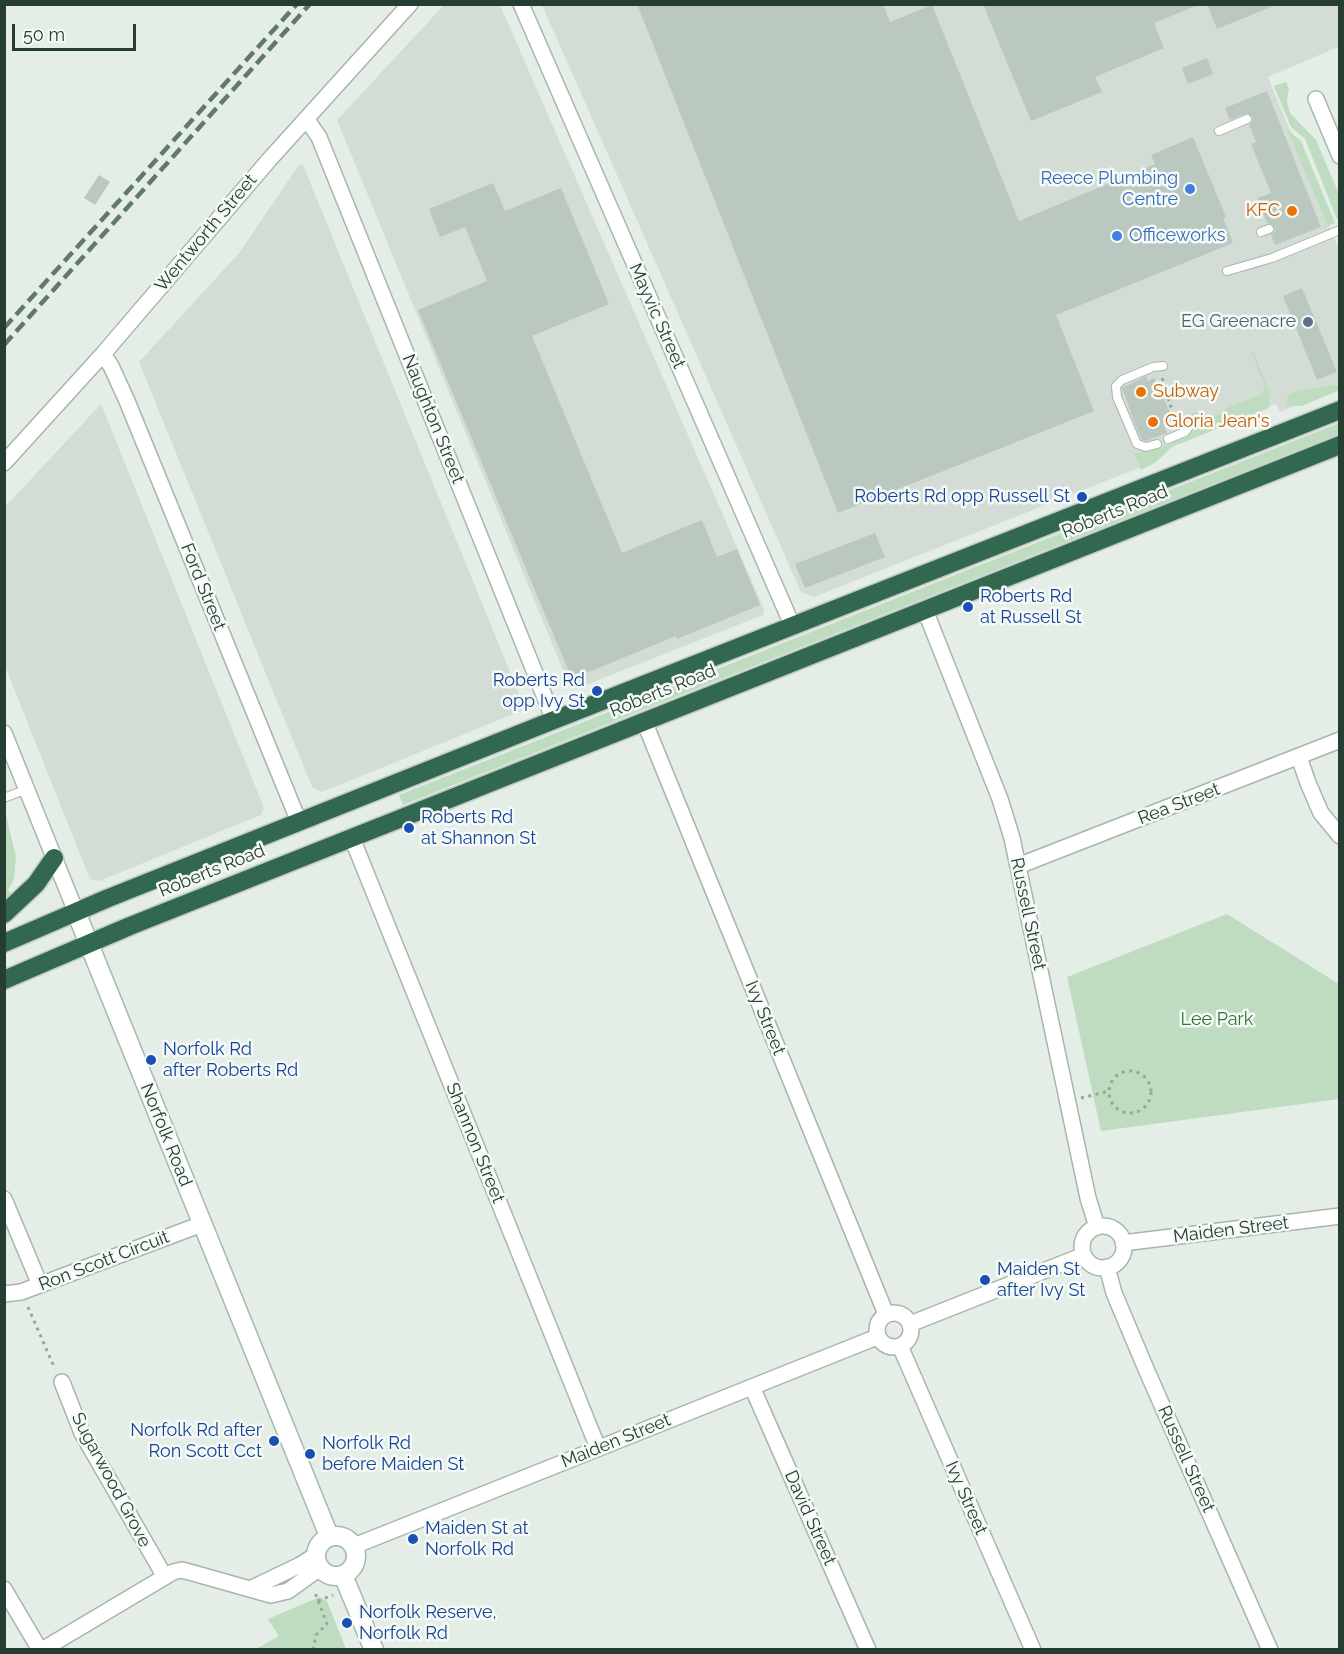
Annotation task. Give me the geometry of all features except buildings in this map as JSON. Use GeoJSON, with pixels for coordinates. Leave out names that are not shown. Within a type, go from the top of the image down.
{"type":"FeatureCollection","features":[{"type":"Feature","properties":{"kind":"highway","name":"Roberts Road"},"geometry":{"type":"LineString","coordinates":[[4,943],[554,720],[1340,410]]}},
{"type":"Feature","properties":{"kind":"highway","name":"Roberts Road"},"geometry":{"type":"LineString","coordinates":[[4,980],[644,721],[1340,445]]}},
{"type":"Feature","properties":{"kind":"highway"},"geometry":{"type":"LineString","coordinates":[[4,914],[36,884],[54,858]]}},
{"type":"Feature","properties":{"kind":"street","name":"Wentworth Street"},"geometry":{"type":"LineString","coordinates":[[4,463],[103,354],[233,200],[410,4]]}},
{"type":"Feature","properties":{"kind":"street","name":"Mayvic Street"},"geometry":{"type":"LineString","coordinates":[[521,4],[793,627]]}},
{"type":"Feature","properties":{"kind":"street"},"geometry":{"type":"LineString","coordinates":[[1316,99],[1340,156]]}},
{"type":"Feature","properties":{"kind":"street","name":"Naughton Street"},"geometry":{"type":"LineString","coordinates":[[307,120],[326,152],[554,720]]}},
{"type":"Feature","properties":{"kind":"street","name":"Ford Street"},"geometry":{"type":"LineString","coordinates":[[103,354],[127,400],[299,822]]}},
{"type":"Feature","properties":{"kind":"street","name":"Russell Street"},"geometry":{"type":"LineString","coordinates":[[925,610],[1000,799],[1012,838],[1088,1198],[1097,1227]]}},
{"type":"Feature","properties":{"kind":"street","name":"Ivy Street"},"geometry":{"type":"LineString","coordinates":[[644,721],[886,1314]]}},
{"type":"Feature","properties":{"kind":"street","name":"Norfolk Road"},"geometry":{"type":"LineString","coordinates":[[4,733],[329,1536]]}},
{"type":"Feature","properties":{"kind":"street","name":"Rea Street"},"geometry":{"type":"LineString","coordinates":[[1017,866],[1340,740]]}},
{"type":"Feature","properties":{"kind":"street"},"geometry":{"type":"LineString","coordinates":[[1299,757],[1321,813],[1340,836]]}},
{"type":"Feature","properties":{"kind":"street","name":"Shannon Street"},"geometry":{"type":"LineString","coordinates":[[352,838],[598,1448]]}},
{"type":"Feature","properties":{"kind":"street"},"geometry":{"type":"LineString","coordinates":[[4,1199],[40,1286]]}},
{"type":"Feature","properties":{"kind":"street","name":"Maiden Street"},"geometry":{"type":"LineString","coordinates":[[1123,1243],[1339,1220]]}},
{"type":"Feature","properties":{"kind":"street","name":"Ron Scott Circuit"},"geometry":{"type":"LineString","coordinates":[[4,1294],[40,1286],[202,1224]]}},
{"type":"Feature","properties":{"kind":"street"},"geometry":{"type":"LineString","coordinates":[[1097,1227],[1113,1229],[1119,1234],[1123,1243],[1120,1259],[1107,1267],[1094,1266],[1084,1255],[1082,1246],[1084,1238],[1089,1231],[1097,1227]]}},
{"type":"Feature","properties":{"kind":"street"},"geometry":{"type":"LineString","coordinates":[[910,1324],[1084,1255]]}},
{"type":"Feature","properties":{"kind":"street","name":"Russell Street"},"geometry":{"type":"LineString","coordinates":[[1107,1267],[1114,1293],[1146,1369],[1270,1650]]}},
{"type":"Feature","properties":{"kind":"street"},"geometry":{"type":"LineString","coordinates":[[886,1314],[903,1315],[910,1324],[910,1335],[905,1344],[890,1347],[880,1342],[876,1332],[879,1321],[886,1314]]}},
{"type":"Feature","properties":{"kind":"street","name":"Maiden Street"},"geometry":{"type":"LineString","coordinates":[[354,1546],[878,1337]]}},
{"type":"Feature","properties":{"kind":"street","name":"Ivy Street"},"geometry":{"type":"LineString","coordinates":[[900,1346],[1033,1650]]}},
{"type":"Feature","properties":{"kind":"street","name":"Sugarwood Grove"},"geometry":{"type":"LineString","coordinates":[[62,1382],[82,1433],[165,1577]]}},
{"type":"Feature","properties":{"kind":"street","name":"David Street"},"geometry":{"type":"LineString","coordinates":[[752,1387],[868,1650]]}},
{"type":"Feature","properties":{"kind":"street"},"geometry":{"type":"LineString","coordinates":[[4,1589],[41,1650],[173,1572],[182,1570],[261,1593],[279,1594],[288,1591],[318,1561],[321,1542],[329,1536],[346,1538],[354,1546],[356,1553],[354,1566],[343,1575],[330,1575],[318,1561]]}},
{"type":"Feature","properties":{"kind":"street"},"geometry":{"type":"LineString","coordinates":[[343,1575],[374,1650]]}},
{"type":"Feature","properties":{"kind":"lane"},"geometry":{"type":"LineString","coordinates":[[1219,131],[1247,119]]}},
{"type":"Feature","properties":{"kind":"lane"},"geometry":{"type":"LineString","coordinates":[[1227,271],[1272,258],[1340,230]]}},
{"type":"Feature","properties":{"kind":"lane"},"geometry":{"type":"LineString","coordinates":[[1157,444],[1146,447],[1137,444],[1117,397],[1116,386],[1122,380],[1153,367],[1163,366]]}},
{"type":"Feature","properties":{"kind":"lane"},"geometry":{"type":"LineString","coordinates":[[1168,439],[1185,432],[1196,418]]}},
{"type":"Feature","properties":{"kind":"lane"},"geometry":{"type":"LineString","coordinates":[[4,798],[27,789]]}},
{"type":"Feature","properties":{"kind":"path"},"geometry":{"type":"LineString","coordinates":[[1167,378],[1161,380],[1171,406],[1169,407]]}},
{"type":"Feature","properties":{"kind":"path"},"geometry":{"type":"LineString","coordinates":[[1160,392],[1165,390]]}},
{"type":"Feature","properties":{"kind":"path"},"geometry":{"type":"LineString","coordinates":[[1134,1071],[1146,1079],[1151,1092],[1147,1104],[1137,1112],[1130,1113],[1118,1109],[1110,1098],[1109,1091],[1114,1078],[1134,1071]]}},
{"type":"Feature","properties":{"kind":"path"},"geometry":{"type":"LineString","coordinates":[[1067,1101],[1109,1091]]}},
{"type":"Feature","properties":{"kind":"path"},"geometry":{"type":"LineString","coordinates":[[21,1292],[62,1382]]}},
{"type":"Feature","properties":{"kind":"path"},"geometry":{"type":"LineString","coordinates":[[312,1587],[327,1624],[316,1635],[313,1650]]}},
{"type":"Feature","properties":{"kind":"path"},"geometry":{"type":"LineString","coordinates":[[318,1601],[333,1594]]}},
{"type":"Feature","properties":{"kind":"shaded area"},"geometry":{"type":"Polygon","coordinates":[[[444,5],[500,5],[764,609],[763,615],[576,689],[570,687],[337,120],[444,5]]]}},
{"type":"Feature","properties":{"kind":"shaded area"},"geometry":{"type":"Polygon","coordinates":[[[542,5],[1339,5],[1339,50],[1338,47],[1268,77],[1339,250],[1339,388],[1280,412],[1276,404],[1160,449],[1156,461],[814,597],[801,592],[542,5]]]}},
{"type":"Feature","properties":{"kind":"shaded area"},"geometry":{"type":"Polygon","coordinates":[[[299,165],[303,165],[524,706],[521,711],[322,792],[312,787],[139,362],[239,253],[299,165]]]}},
{"type":"Feature","properties":{"kind":"shaded area"},"geometry":{"type":"Polygon","coordinates":[[[101,404],[264,808],[261,815],[99,881],[90,879],[5,666],[4,508],[101,404]]]}},
{"type":"Feature","properties":{"kind":"green space"},"geometry":{"type":"Polygon","coordinates":[[[1286,82],[1289,89],[1287,101],[1290,113],[1316,140],[1339,194],[1339,217],[1337,219],[1305,139],[1291,127],[1274,86],[1286,82]]]}},
{"type":"Feature","properties":{"kind":"green space"},"geometry":{"type":"Polygon","coordinates":[[[1287,129],[1301,141],[1335,223],[1328,226],[1287,129]]]}},
{"type":"Feature","properties":{"kind":"green space"},"geometry":{"type":"Polygon","coordinates":[[[1253,351],[1270,393],[1269,408],[1172,447],[1155,463],[1141,470],[1134,453],[1150,452],[1186,437],[1229,407],[1262,394],[1265,386],[1251,352],[1253,351]]]}},
{"type":"Feature","properties":{"kind":"green space"},"geometry":{"type":"Polygon","coordinates":[[[1338,386],[1337,391],[1302,406],[1287,406],[1289,394],[1338,386]]]}},
{"type":"Feature","properties":{"kind":"green space"},"geometry":{"type":"Polygon","coordinates":[[[1339,423],[1339,434],[403,805],[399,795],[1339,423]]]}},
{"type":"Feature","properties":{"kind":"green space"},"geometry":{"type":"Polygon","coordinates":[[[4,806],[16,857],[14,879],[8,890],[17,897],[4,908],[4,806]]]}},
{"type":"Feature","properties":{"kind":"green space","name":"Lee Park"},"geometry":{"type":"Polygon","coordinates":[[[1227,914],[1339,984],[1339,1099],[1101,1131],[1067,977],[1227,914]]]}},
{"type":"Feature","properties":{"kind":"green space"},"geometry":{"type":"Polygon","coordinates":[[[319,1597],[327,1601],[346,1649],[256,1649],[279,1636],[268,1619],[319,1597]]]}},
{"type":"Feature","properties":{"kind":"railway"},"geometry":{"type":"LineString","coordinates":[[4,328],[297,4]]}},
{"type":"Feature","properties":{"kind":"railway"},"geometry":{"type":"LineString","coordinates":[[4,345],[310,4]]}},
{"type":"Feature","properties":{"kind":"place","name":"Reece Plumbing Centre"},"geometry":{"type":"Point","coordinates":[1190,189]}},
{"type":"Feature","properties":{"kind":"place","name":"KFC"},"geometry":{"type":"Point","coordinates":[1292,211]}},
{"type":"Feature","properties":{"kind":"place","name":"Officeworks"},"geometry":{"type":"Point","coordinates":[1117,236]}},
{"type":"Feature","properties":{"kind":"place","name":"EG Greenacre"},"geometry":{"type":"Point","coordinates":[1308,322]}},
{"type":"Feature","properties":{"kind":"place","name":"Subway"},"geometry":{"type":"Point","coordinates":[1141,392]}},
{"type":"Feature","properties":{"kind":"place","name":"Gloria Jean's"},"geometry":{"type":"Point","coordinates":[1153,422]}},
{"type":"Feature","properties":{"kind":"place","name":"Roberts Rd opp Russell St"},"geometry":{"type":"Point","coordinates":[1082,497]}},
{"type":"Feature","properties":{"kind":"place","name":"Roberts Rd at Russell St"},"geometry":{"type":"Point","coordinates":[968,607]}},
{"type":"Feature","properties":{"kind":"place","name":"Roberts Rd opp Ivy St"},"geometry":{"type":"Point","coordinates":[597,691]}},
{"type":"Feature","properties":{"kind":"place","name":"Roberts Rd at Shannon St"},"geometry":{"type":"Point","coordinates":[409,828]}},
{"type":"Feature","properties":{"kind":"place","name":"Norfolk Rd after Roberts Rd"},"geometry":{"type":"Point","coordinates":[151,1060]}},
{"type":"Feature","properties":{"kind":"place","name":"Maiden St after Ivy St"},"geometry":{"type":"Point","coordinates":[985,1280]}},
{"type":"Feature","properties":{"kind":"place","name":"Norfolk Rd after Ron Scott Cct"},"geometry":{"type":"Point","coordinates":[274,1441]}},
{"type":"Feature","properties":{"kind":"place","name":"Norfolk Rd before Maiden St"},"geometry":{"type":"Point","coordinates":[310,1454]}},
{"type":"Feature","properties":{"kind":"place","name":"Maiden St at Norfolk Rd"},"geometry":{"type":"Point","coordinates":[413,1539]}},
{"type":"Feature","properties":{"kind":"place","name":"Norfolk Reserve, Norfolk Rd"},"geometry":{"type":"Point","coordinates":[347,1623]}}]}
